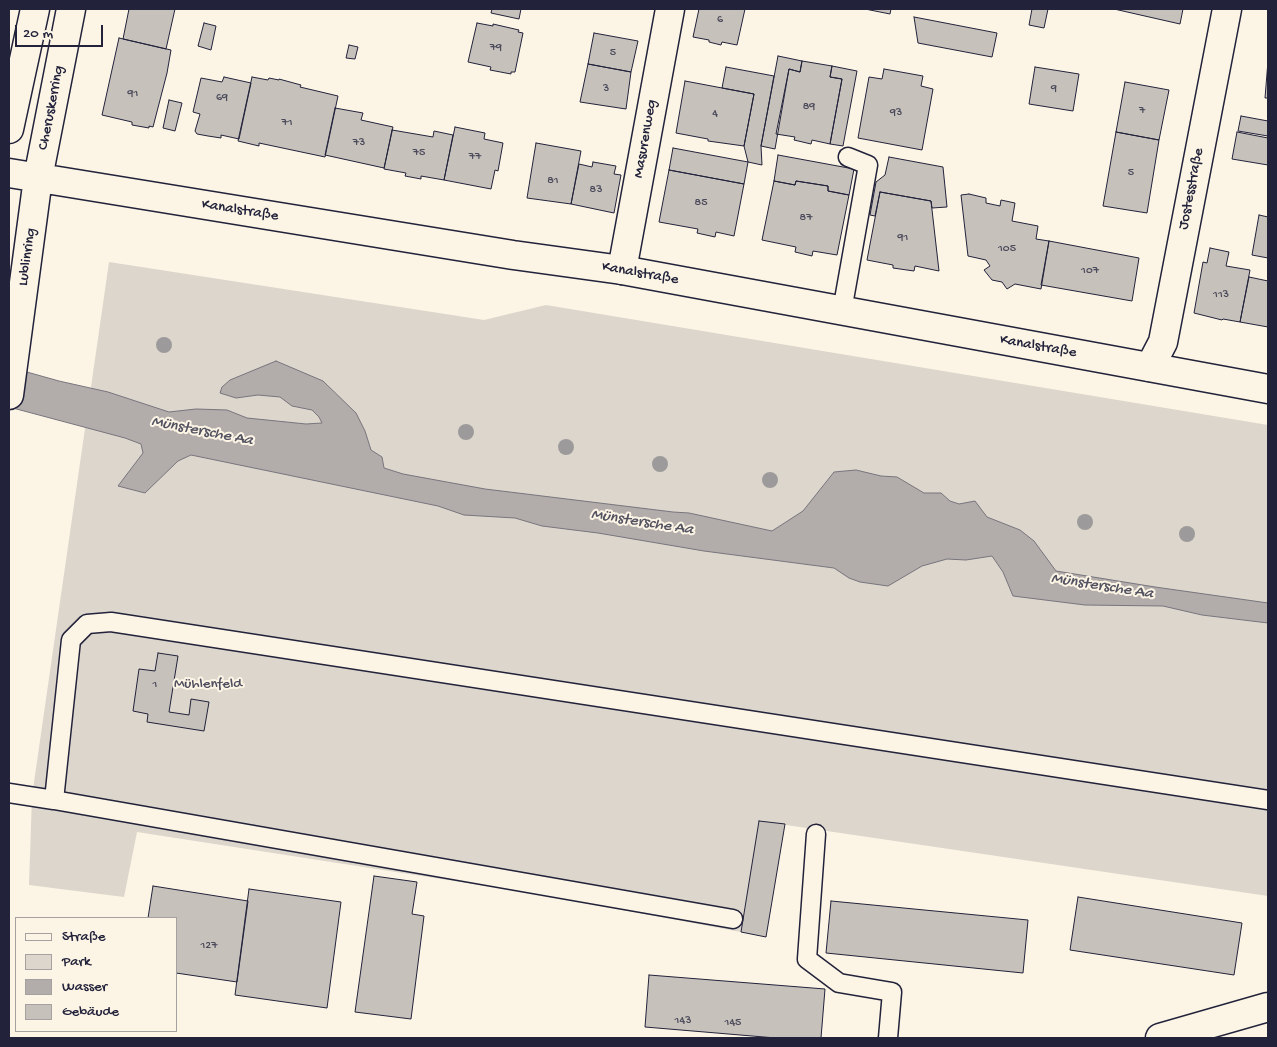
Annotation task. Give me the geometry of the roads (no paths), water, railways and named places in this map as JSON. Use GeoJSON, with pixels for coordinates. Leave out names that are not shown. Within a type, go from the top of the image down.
{"type":"FeatureCollection","features":[{"type":"Feature","properties":{"kind":"main road"},"geometry":{"type":"LineString","coordinates":[[9,129],[35,9]]}},
{"type":"Feature","properties":{"kind":"main road","name":"Cheruskerring"},"geometry":{"type":"LineString","coordinates":[[38,178],[71,9]]}},
{"type":"Feature","properties":{"kind":"main road","name":"Masurenweg"},"geometry":{"type":"LineString","coordinates":[[622,270],[670,9]]}},
{"type":"Feature","properties":{"kind":"main road","name":"Jostesstraße"},"geometry":{"type":"LineString","coordinates":[[1150,367],[1163,342],[1226,9]]}},
{"type":"Feature","properties":{"kind":"main road","name":"Kanalstraße"},"geometry":{"type":"LineString","coordinates":[[9,173],[499,253],[622,270],[1268,389]]}},
{"type":"Feature","properties":{"kind":"main road","name":"Lublinring"},"geometry":{"type":"LineString","coordinates":[[9,395],[38,178]]}},
{"type":"Feature","properties":{"kind":"main road"},"geometry":{"type":"LineString","coordinates":[[1160,1038],[1268,1007]]}},
{"type":"Feature","properties":{"kind":"lane"},"geometry":{"type":"LineString","coordinates":[[842,311],[868,165],[848,157]]}},
{"type":"Feature","properties":{"kind":"lane"},"geometry":{"type":"LineString","coordinates":[[54,800],[71,640],[87,624],[111,622],[1268,800]]}},
{"type":"Feature","properties":{"kind":"lane"},"geometry":{"type":"LineString","coordinates":[[9,793],[733,918]]}},
{"type":"Feature","properties":{"kind":"lane"},"geometry":{"type":"LineString","coordinates":[[816,834],[806,959],[839,983],[892,992],[888,1038]]}},
{"type":"Feature","properties":{"kind":"water","name":"Münstersche Aa"},"geometry":{"type":"Polygon","coordinates":[[[276,361],[323,381],[356,413],[365,431],[371,450],[382,457],[384,468],[403,474],[485,489],[689,513],[772,531],[803,511],[834,472],[856,470],[881,476],[897,477],[924,493],[941,493],[950,501],[959,504],[975,501],[987,517],[1020,530],[1034,541],[1056,571],[1268,603],[1268,623],[1202,615],[1163,606],[1085,605],[1013,596],[1003,572],[992,556],[966,560],[947,559],[922,566],[888,586],[860,582],[849,578],[834,568],[704,551],[598,533],[542,526],[515,518],[464,515],[438,506],[191,455],[178,461],[145,493],[118,486],[143,453],[141,444],[9,407],[9,367],[108,392],[169,412],[196,409],[227,410],[247,418],[306,424],[322,423],[312,410],[292,406],[280,397],[258,395],[236,398],[220,393],[222,387],[230,380],[276,361]]]}},
{"type":"Feature","properties":{"kind":"park label","name":"Mühlenfeld"},"geometry":{"type":"Point","coordinates":[208,685]}}]}
